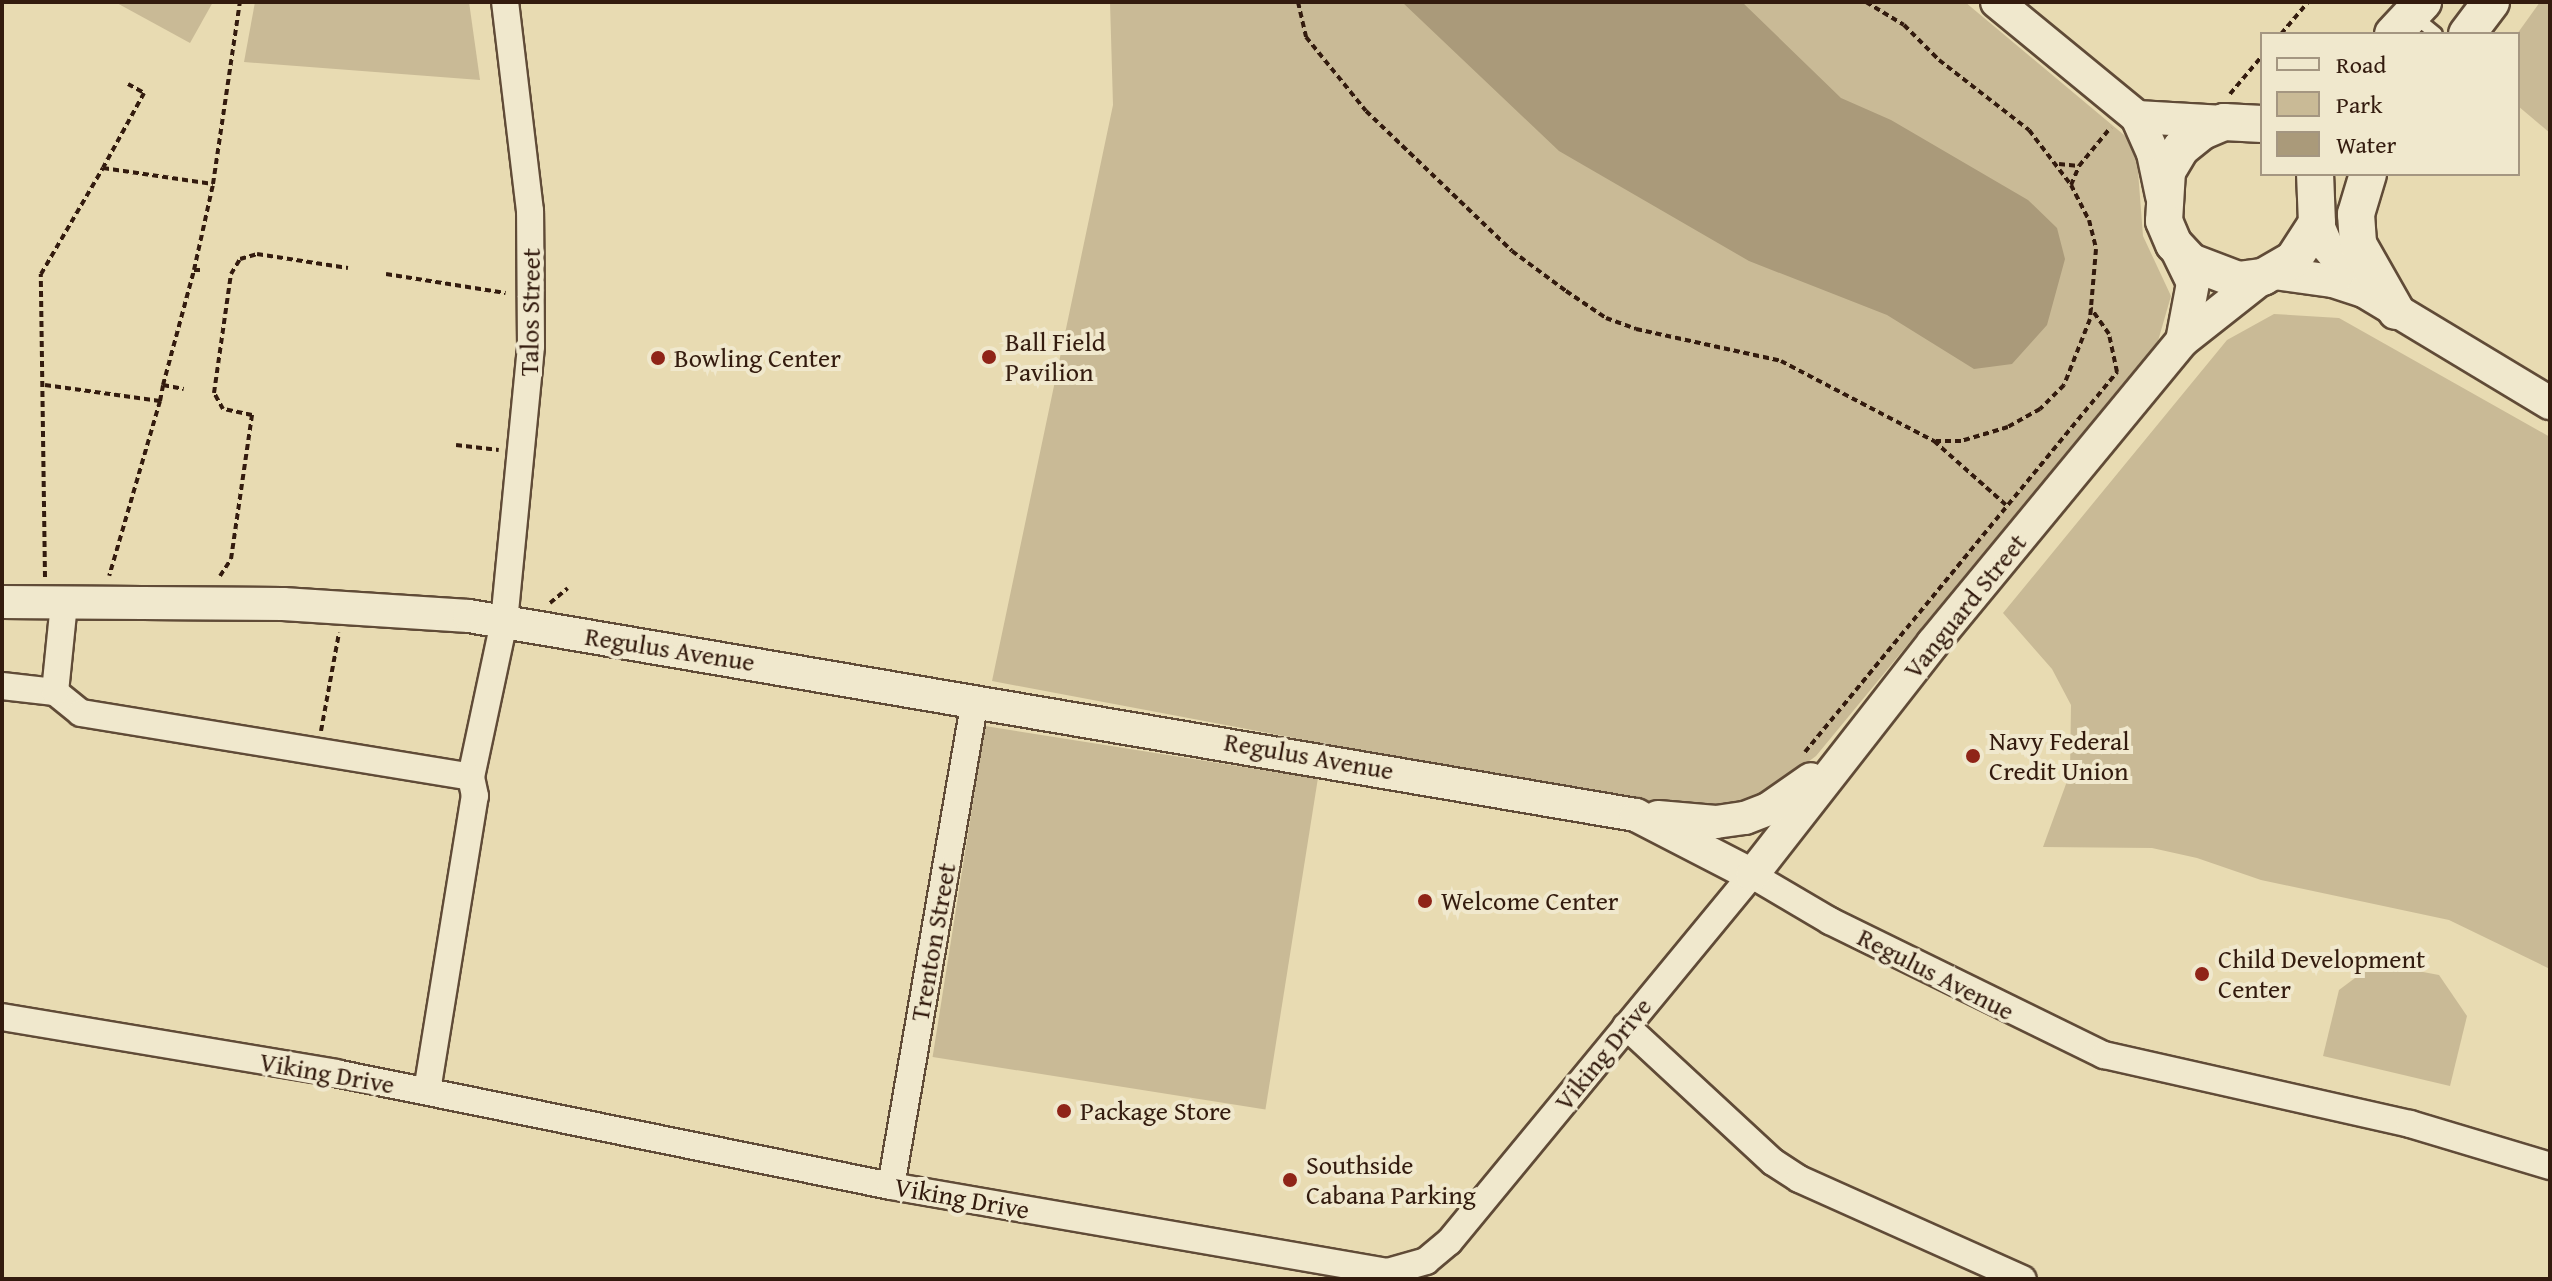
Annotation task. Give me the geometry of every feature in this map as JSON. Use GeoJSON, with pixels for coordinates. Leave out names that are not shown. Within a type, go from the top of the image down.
{"type":"FeatureCollection","features":[{"type":"Feature","properties":{"kind":"main road"},"geometry":{"type":"LineString","coordinates":[[2468,32],[2491,2]]}},
{"type":"Feature","properties":{"kind":"main road"},"geometry":{"type":"LineString","coordinates":[[2260,124],[2224,122],[2201,132],[2181,148],[2167,171],[2162,196],[2174,244],[2213,275],[2238,280],[2268,275],[2293,260],[2317,202],[2350,176]]}},
{"type":"Feature","properties":{"kind":"main road"},"geometry":{"type":"LineString","coordinates":[[2367,176],[2356,214],[2358,244],[2396,311]]}},
{"type":"Feature","properties":{"kind":"street","name":"Talos Street"},"geometry":{"type":"LineString","coordinates":[[427,1091],[475,796],[471,777],[504,622],[523,461],[532,282],[526,163],[505,2]]}},
{"type":"Feature","properties":{"kind":"street"},"geometry":{"type":"LineString","coordinates":[[1997,2],[2127,118],[2153,153],[2162,196]]}},
{"type":"Feature","properties":{"kind":"street"},"geometry":{"type":"LineString","coordinates":[[2127,118],[2224,122]]}},
{"type":"Feature","properties":{"kind":"street"},"geometry":{"type":"LineString","coordinates":[[2317,202],[2344,271],[2364,291],[2550,403]]}},
{"type":"Feature","properties":{"kind":"street","name":"Vanguard Street"},"geometry":{"type":"LineString","coordinates":[[2174,244],[2193,283],[2182,341]]}},
{"type":"Feature","properties":{"kind":"street"},"geometry":{"type":"LineString","coordinates":[[2268,275],[2333,281],[2364,291]]}},
{"type":"Feature","properties":{"kind":"street","name":"Vanguard Street"},"geometry":{"type":"LineString","coordinates":[[1752,875],[1840,759],[2182,341],[2268,275]]}},
{"type":"Feature","properties":{"kind":"street","name":"Regulus Avenue"},"geometry":{"type":"LineString","coordinates":[[2,602],[55,595],[343,606],[504,622],[975,699],[1636,815],[1752,875],[1830,921],[2104,1055],[2424,1127],[2550,1166]]}},
{"type":"Feature","properties":{"kind":"street"},"geometry":{"type":"LineString","coordinates":[[55,595],[55,692]]}},
{"type":"Feature","properties":{"kind":"street"},"geometry":{"type":"LineString","coordinates":[[2,686],[55,692],[81,713],[471,777]]}},
{"type":"Feature","properties":{"kind":"street","name":"Trenton Street"},"geometry":{"type":"LineString","coordinates":[[891,1186],[975,699]]}},
{"type":"Feature","properties":{"kind":"street"},"geometry":{"type":"LineString","coordinates":[[1636,815],[1716,822],[1745,818],[1768,809],[1840,759]]}},
{"type":"Feature","properties":{"kind":"street","name":"Viking Drive"},"geometry":{"type":"LineString","coordinates":[[2,1017],[427,1091],[891,1186],[1388,1272],[1407,1269],[1449,1242],[1752,875]]}},
{"type":"Feature","properties":{"kind":"street"},"geometry":{"type":"LineString","coordinates":[[1626,1026],[1773,1162],[1799,1179],[2023,1279]]}},
{"type":"Feature","properties":{"kind":"path"},"geometry":{"type":"LineString","coordinates":[[107,588],[194,270],[213,184],[240,2]]}},
{"type":"Feature","properties":{"kind":"path"},"geometry":{"type":"LineString","coordinates":[[1298,2],[1306,37],[1366,111],[1512,251],[1566,291],[1636,329],[1781,361],[1934,441],[2006,505]]}},
{"type":"Feature","properties":{"kind":"path"},"geometry":{"type":"LineString","coordinates":[[1866,2],[1904,25],[1939,60],[2029,130],[2071,185],[2089,220],[2096,249],[2091,308],[2081,351],[2064,385],[2040,409],[2008,427],[1961,441],[1934,441]]}},
{"type":"Feature","properties":{"kind":"path"},"geometry":{"type":"LineString","coordinates":[[2283,32],[2308,2]]}},
{"type":"Feature","properties":{"kind":"path"},"geometry":{"type":"LineString","coordinates":[[55,595],[41,274],[144,93],[128,84]]}},
{"type":"Feature","properties":{"kind":"path"},"geometry":{"type":"LineString","coordinates":[[2071,185],[2079,166],[2127,118]]}},
{"type":"Feature","properties":{"kind":"path"},"geometry":{"type":"LineString","coordinates":[[2056,163],[2079,166]]}},
{"type":"Feature","properties":{"kind":"path"},"geometry":{"type":"LineString","coordinates":[[103,168],[213,184]]}},
{"type":"Feature","properties":{"kind":"path"},"geometry":{"type":"LineString","coordinates":[[214,584],[231,559],[252,415],[223,409],[214,393],[231,274],[240,259],[257,254],[348,268]]}},
{"type":"Feature","properties":{"kind":"path"},"geometry":{"type":"LineString","coordinates":[[194,270],[202,270]]}},
{"type":"Feature","properties":{"kind":"path"},"geometry":{"type":"LineString","coordinates":[[386,274],[499,289],[512,297]]}},
{"type":"Feature","properties":{"kind":"path"},"geometry":{"type":"LineString","coordinates":[[1799,760],[2117,372],[2109,334],[2091,308]]}},
{"type":"Feature","properties":{"kind":"path"},"geometry":{"type":"LineString","coordinates":[[44,385],[160,401]]}},
{"type":"Feature","properties":{"kind":"path"},"geometry":{"type":"LineString","coordinates":[[163,385],[184,389]]}},
{"type":"Feature","properties":{"kind":"path"},"geometry":{"type":"LineString","coordinates":[[456,445],[506,451]]}},
{"type":"Feature","properties":{"kind":"path"},"geometry":{"type":"LineString","coordinates":[[320,733],[342,617]]}},
{"type":"Feature","properties":{"kind":"path"},"geometry":{"type":"LineString","coordinates":[[307,731],[336,736]]}},
{"type":"Feature","properties":{"kind":"green space"},"geometry":{"type":"Polygon","coordinates":[[[115,2],[213,2],[190,43],[115,2]]]}},
{"type":"Feature","properties":{"kind":"green space"},"geometry":{"type":"Polygon","coordinates":[[[255,2],[469,2],[480,80],[244,62],[255,2]]]}},
{"type":"Feature","properties":{"kind":"green space"},"geometry":{"type":"Polygon","coordinates":[[[1110,2],[1965,2],[2136,145],[2143,236],[2171,296],[2158,341],[1816,756],[1748,807],[1681,811],[992,681],[1113,105],[1110,2]]]}},
{"type":"Feature","properties":{"kind":"green space"},"geometry":{"type":"Polygon","coordinates":[[[2540,2],[2550,2],[2550,133],[2520,108],[2518,32],[2540,2]]]}},
{"type":"Feature","properties":{"kind":"green space"},"geometry":{"type":"Polygon","coordinates":[[[2274,314],[2339,318],[2550,437],[2550,969],[2449,920],[2261,880],[2197,858],[2152,848],[2043,847],[2070,773],[2071,705],[2052,669],[2003,613],[2227,340],[2274,314]]]}},
{"type":"Feature","properties":{"kind":"green space"},"geometry":{"type":"Polygon","coordinates":[[[985,726],[1318,779],[1265,1110],[933,1057],[985,726]]]}},
{"type":"Feature","properties":{"kind":"green space"},"geometry":{"type":"Polygon","coordinates":[[[2375,963],[2439,975],[2467,1016],[2450,1086],[2323,1056],[2339,990],[2375,963]]]}},
{"type":"Feature","properties":{"kind":"water"},"geometry":{"type":"Polygon","coordinates":[[[1402,2],[1742,2],[1841,98],[1891,120],[2028,200],[2057,228],[2065,259],[2047,325],[2012,364],[1974,369],[1887,315],[1749,261],[1559,151],[1402,2]]]}},
{"type":"Feature","properties":{"kind":"place","name":"Ball Field Pavilion"},"geometry":{"type":"Point","coordinates":[989,357]}},
{"type":"Feature","properties":{"kind":"place","name":"Bowling Center"},"geometry":{"type":"Point","coordinates":[658,358]}},
{"type":"Feature","properties":{"kind":"place","name":"Navy Federal Credit Union"},"geometry":{"type":"Point","coordinates":[1973,756]}},
{"type":"Feature","properties":{"kind":"place","name":"Welcome Center"},"geometry":{"type":"Point","coordinates":[1425,901]}},
{"type":"Feature","properties":{"kind":"place","name":"Child Development Center"},"geometry":{"type":"Point","coordinates":[2202,974]}},
{"type":"Feature","properties":{"kind":"place","name":"Package Store"},"geometry":{"type":"Point","coordinates":[1064,1111]}},
{"type":"Feature","properties":{"kind":"place","name":"Southside Cabana Parking"},"geometry":{"type":"Point","coordinates":[1290,1180]}}]}
